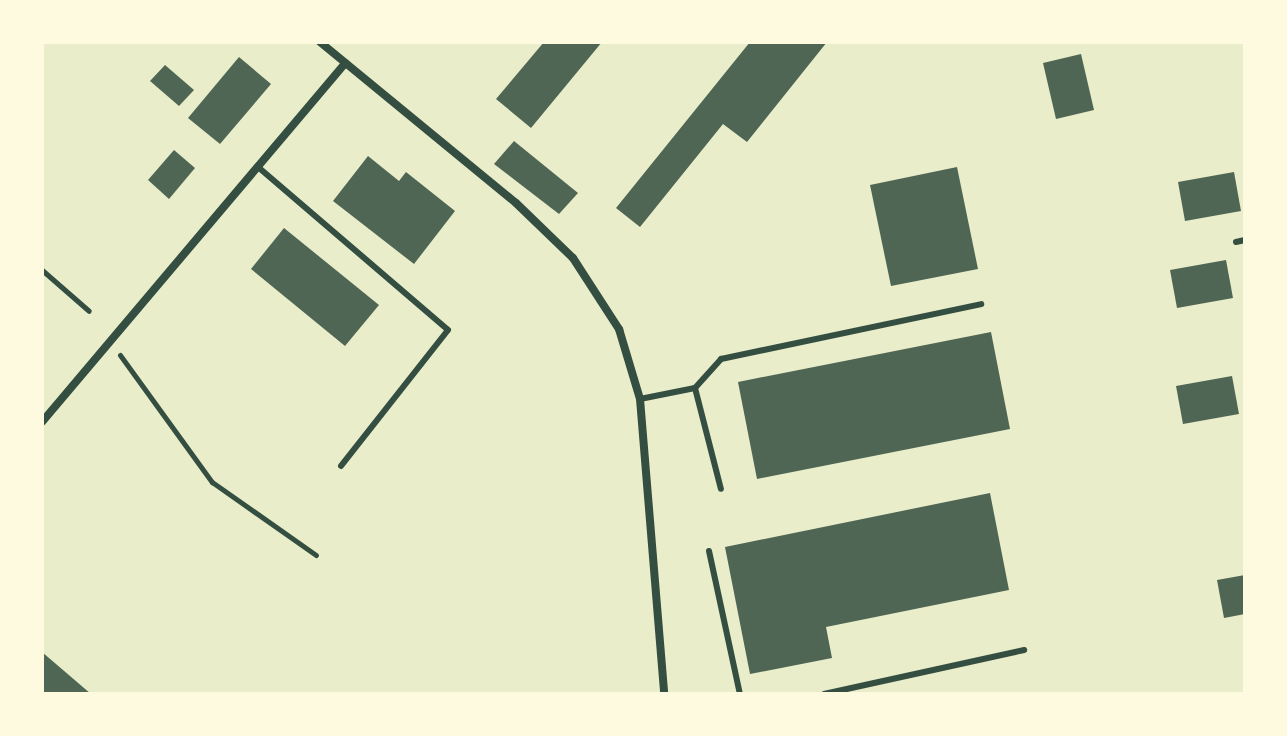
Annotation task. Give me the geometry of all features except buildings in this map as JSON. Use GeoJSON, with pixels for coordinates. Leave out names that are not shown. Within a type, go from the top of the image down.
{"type":"FeatureCollection","features":[{"type":"Feature","properties":{"kind":"street"},"geometry":{"type":"LineString","coordinates":[[320,42],[516,203],[573,258],[619,329],[640,399],[664,694]]}},
{"type":"Feature","properties":{"kind":"street"},"geometry":{"type":"LineString","coordinates":[[42,422],[345,63]]}},
{"type":"Feature","properties":{"kind":"lane"},"geometry":{"type":"LineString","coordinates":[[258,167],[448,330],[341,466]]}},
{"type":"Feature","properties":{"kind":"lane"},"geometry":{"type":"LineString","coordinates":[[1236,242],[1245,240]]}},
{"type":"Feature","properties":{"kind":"lane"},"geometry":{"type":"LineString","coordinates":[[640,399],[695,388],[721,359],[981,304]]}},
{"type":"Feature","properties":{"kind":"lane"},"geometry":{"type":"LineString","coordinates":[[695,388],[721,489]]}},
{"type":"Feature","properties":{"kind":"lane"},"geometry":{"type":"LineString","coordinates":[[709,551],[740,694]]}},
{"type":"Feature","properties":{"kind":"lane"},"geometry":{"type":"LineString","coordinates":[[824,694],[1024,650]]}},
{"type":"Feature","properties":{"kind":"path"},"geometry":{"type":"LineString","coordinates":[[42,270],[89,311]]}},
{"type":"Feature","properties":{"kind":"path"},"geometry":{"type":"LineString","coordinates":[[110,341],[212,482],[316,555]]}}]}
